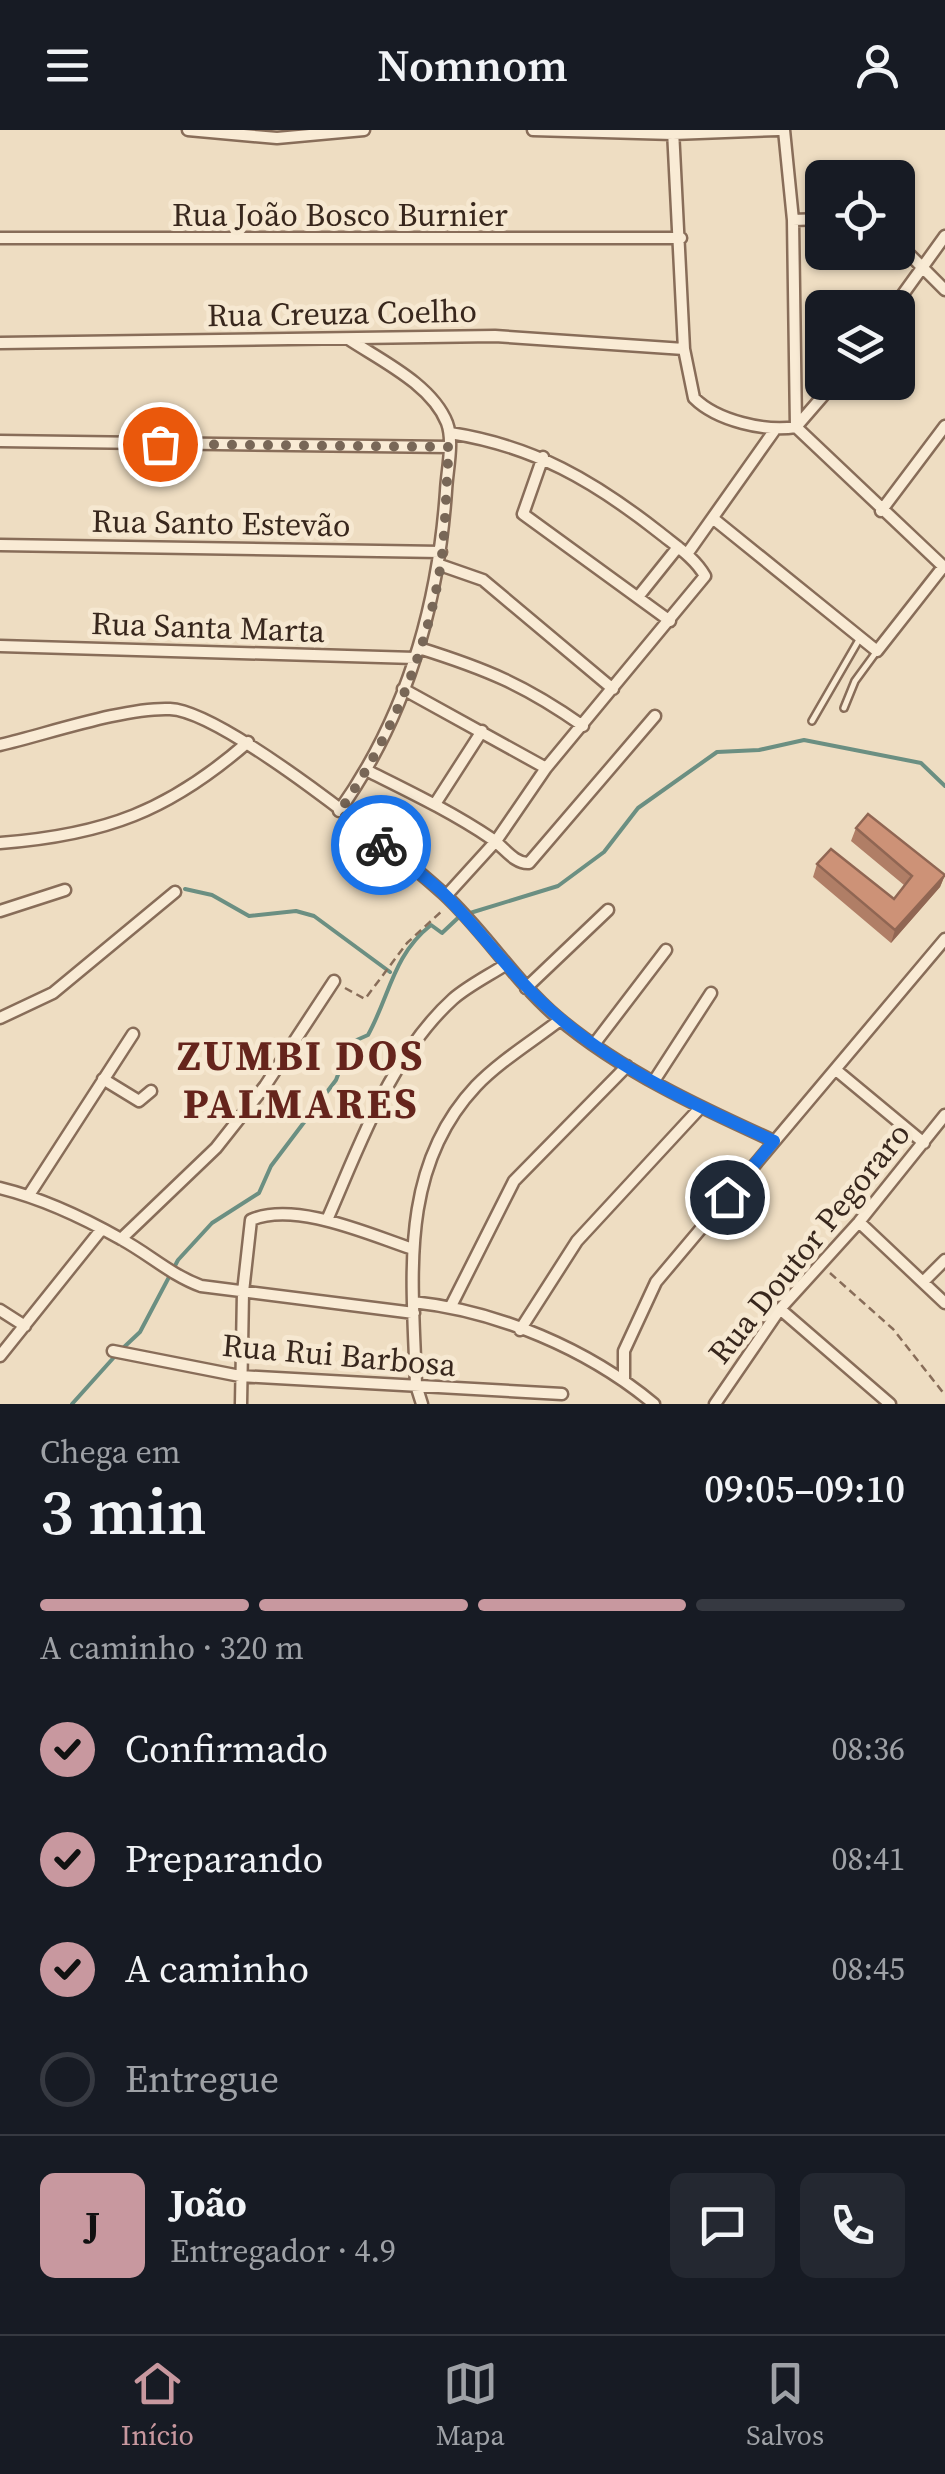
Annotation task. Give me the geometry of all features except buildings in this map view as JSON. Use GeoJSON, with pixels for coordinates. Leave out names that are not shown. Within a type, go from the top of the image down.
{"type":"FeatureCollection","features":[{"type":"Feature","properties":{"kind":"street"},"geometry":{"type":"LineString","coordinates":[[188,130],[278,138],[364,130]]}},
{"type":"Feature","properties":{"kind":"street"},"geometry":{"type":"LineString","coordinates":[[533,130],[781,130],[793,220],[796,427],[944,567],[877,651],[714,520]]}},
{"type":"Feature","properties":{"kind":"street"},"geometry":{"type":"LineString","coordinates":[[673,132],[684,349],[692,390],[701,405],[774,431],[796,427],[819,400]]}},
{"type":"Feature","properties":{"kind":"street"},"geometry":{"type":"LineString","coordinates":[[793,220],[805,220]]}},
{"type":"Feature","properties":{"kind":"street"},"geometry":{"type":"LineString","coordinates":[[906,290],[945,236]]}},
{"type":"Feature","properties":{"kind":"street","name":"Rua João Bosco Burnier"},"geometry":{"type":"LineString","coordinates":[[0,238],[681,238]]}},
{"type":"Feature","properties":{"kind":"street"},"geometry":{"type":"LineString","coordinates":[[915,260],[945,290]]}},
{"type":"Feature","properties":{"kind":"street","name":"Rua Creuza Coelho"},"geometry":{"type":"LineString","coordinates":[[0,343],[495,336],[684,349]]}},
{"type":"Feature","properties":{"kind":"street"},"geometry":{"type":"LineString","coordinates":[[339,812],[368,771],[417,653],[442,552],[450,433],[429,396],[349,339]]}},
{"type":"Feature","properties":{"kind":"street"},"geometry":{"type":"LineString","coordinates":[[881,511],[945,426]]}},
{"type":"Feature","properties":{"kind":"street"},"geometry":{"type":"LineString","coordinates":[[638,596],[714,520],[774,431]]}},
{"type":"Feature","properties":{"kind":"street"},"geometry":{"type":"LineString","coordinates":[[449,899],[496,841],[546,768],[703,582],[703,571],[682,551],[593,482],[497,440],[450,433]]}},
{"type":"Feature","properties":{"kind":"street"},"geometry":{"type":"LineString","coordinates":[[0,440],[449,447]]}},
{"type":"Feature","properties":{"kind":"street"},"geometry":{"type":"LineString","coordinates":[[543,457],[524,514],[670,621]]}},
{"type":"Feature","properties":{"kind":"street","name":"Rua Santo Estevão"},"geometry":{"type":"LineString","coordinates":[[0,545],[442,552]]}},
{"type":"Feature","properties":{"kind":"street"},"geometry":{"type":"LineString","coordinates":[[440,565],[483,580],[613,688]]}},
{"type":"Feature","properties":{"kind":"street","name":"Rua Santa Marta"},"geometry":{"type":"LineString","coordinates":[[0,646],[417,653],[494,672],[531,690],[583,726]]}},
{"type":"Feature","properties":{"kind":"street"},"geometry":{"type":"LineString","coordinates":[[403,689],[546,768]]}},
{"type":"Feature","properties":{"kind":"street"},"geometry":{"type":"LineString","coordinates":[[0,745],[150,710],[198,714],[248,742],[449,899],[505,966],[560,1020],[626,1066],[700,1108],[774,1141]]}},
{"type":"Feature","properties":{"kind":"street"},"geometry":{"type":"LineString","coordinates":[[368,771],[435,804],[496,841],[519,862],[534,862],[655,716]]}},
{"type":"Feature","properties":{"kind":"street"},"geometry":{"type":"LineString","coordinates":[[435,804],[482,731]]}},
{"type":"Feature","properties":{"kind":"street"},"geometry":{"type":"LineString","coordinates":[[0,843],[42,840],[154,808],[200,784],[248,742]]}},
{"type":"Feature","properties":{"kind":"street"},"geometry":{"type":"LineString","coordinates":[[0,911],[66,890]]}},
{"type":"Feature","properties":{"kind":"street"},"geometry":{"type":"LineString","coordinates":[[0,1018],[53,993],[176,892]]}},
{"type":"Feature","properties":{"kind":"street"},"geometry":{"type":"LineString","coordinates":[[526,988],[608,910]]}},
{"type":"Feature","properties":{"kind":"street"},"geometry":{"type":"LineString","coordinates":[[624,1380],[624,1351],[656,1282],[945,939]]}},
{"type":"Feature","properties":{"kind":"street"},"geometry":{"type":"LineString","coordinates":[[595,1043],[666,950]]}},
{"type":"Feature","properties":{"kind":"street"},"geometry":{"type":"LineString","coordinates":[[327,1220],[366,1130],[426,1028],[455,998],[505,966]]}},
{"type":"Feature","properties":{"kind":"street"},"geometry":{"type":"LineString","coordinates":[[122,1239],[216,1148],[265,1086],[334,981]]}},
{"type":"Feature","properties":{"kind":"street"},"geometry":{"type":"LineString","coordinates":[[654,1081],[711,992]]}},
{"type":"Feature","properties":{"kind":"street"},"geometry":{"type":"LineString","coordinates":[[422,1404],[416,1385],[410,1248],[420,1190],[450,1122],[476,1086],[560,1020]]}},
{"type":"Feature","properties":{"kind":"street"},"geometry":{"type":"LineString","coordinates":[[28,1195],[133,1034]]}},
{"type":"Feature","properties":{"kind":"street"},"geometry":{"type":"LineString","coordinates":[[451,1306],[514,1181],[626,1066]]}},
{"type":"Feature","properties":{"kind":"street"},"geometry":{"type":"LineString","coordinates":[[836,1070],[924,1143]]}},
{"type":"Feature","properties":{"kind":"street"},"geometry":{"type":"LineString","coordinates":[[103,1080],[138,1101],[151,1091]]}},
{"type":"Feature","properties":{"kind":"street"},"geometry":{"type":"LineString","coordinates":[[520,1330],[578,1241],[700,1108]]}},
{"type":"Feature","properties":{"kind":"street","name":"Rua Doutor Pegoraro"},"geometry":{"type":"LineString","coordinates":[[715,1404],[780,1309],[860,1222],[945,1115]]}},
{"type":"Feature","properties":{"kind":"street"},"geometry":{"type":"LineString","coordinates":[[0,1188],[28,1195],[122,1239],[182,1279],[243,1292],[413,1307],[451,1306],[584,1356],[654,1404]]}},
{"type":"Feature","properties":{"kind":"street"},"geometry":{"type":"LineString","coordinates":[[241,1404],[248,1224],[257,1217],[327,1220],[410,1248]]}},
{"type":"Feature","properties":{"kind":"street"},"geometry":{"type":"LineString","coordinates":[[860,1222],[945,1303]]}},
{"type":"Feature","properties":{"kind":"street"},"geometry":{"type":"LineString","coordinates":[[0,1356],[101,1230]]}},
{"type":"Feature","properties":{"kind":"street"},"geometry":{"type":"LineString","coordinates":[[923,1282],[945,1260]]}},
{"type":"Feature","properties":{"kind":"street"},"geometry":{"type":"LineString","coordinates":[[780,1309],[890,1404]]}},
{"type":"Feature","properties":{"kind":"street"},"geometry":{"type":"LineString","coordinates":[[0,1310],[25,1326]]}},
{"type":"Feature","properties":{"kind":"street","name":"Rua Rui Barbosa"},"geometry":{"type":"LineString","coordinates":[[113,1350],[240,1376],[562,1394]]}},
{"type":"Feature","properties":{"kind":"lane"},"geometry":{"type":"LineString","coordinates":[[812,721],[860,638]]}},
{"type":"Feature","properties":{"kind":"lane"},"geometry":{"type":"LineString","coordinates":[[844,708],[856,681],[877,651]]}},
{"type":"Feature","properties":{"kind":"path"},"geometry":{"type":"LineString","coordinates":[[334,981],[365,1000],[407,943],[449,899]]}},
{"type":"Feature","properties":{"kind":"path"},"geometry":{"type":"LineString","coordinates":[[821,1266],[892,1328],[945,1394]]}},
{"type":"Feature","properties":{"kind":"waterway"},"geometry":{"type":"LineString","coordinates":[[470,913],[558,886],[604,852],[638,808],[717,752],[759,750],[804,740],[921,763],[945,786]]}},
{"type":"Feature","properties":{"kind":"waterway"},"geometry":{"type":"LineString","coordinates":[[185,889],[212,895],[249,916],[296,911],[314,916],[390,972]]}},
{"type":"Feature","properties":{"kind":"waterway"},"geometry":{"type":"LineString","coordinates":[[122,1349],[140,1332],[178,1260],[212,1223],[259,1193],[271,1166],[336,1080],[350,1043],[368,1035],[408,949],[431,925],[442,933],[460,916]]}},
{"type":"Feature","properties":{"kind":"waterway"},"geometry":{"type":"LineString","coordinates":[[72,1404],[116,1355]]}},
{"type":"Feature","properties":{"kind":"way so far"},"geometry":{"type":"LineString","coordinates":[[160,444],[449,447],[440,565],[419,648],[387,733],[368,771],[339,812],[381,845]]}},
{"type":"Feature","properties":{"kind":"district","name":"ZUMBI DOS PALMARES"},"geometry":{"type":"Point","coordinates":[301,1079]}},
{"type":"Feature","properties":{"kind":"route"},"geometry":{"type":"LineString","coordinates":[[381,845],[446,896],[526,988],[560,1020],[626,1066],[700,1108],[774,1141],[727,1197]]}}]}
